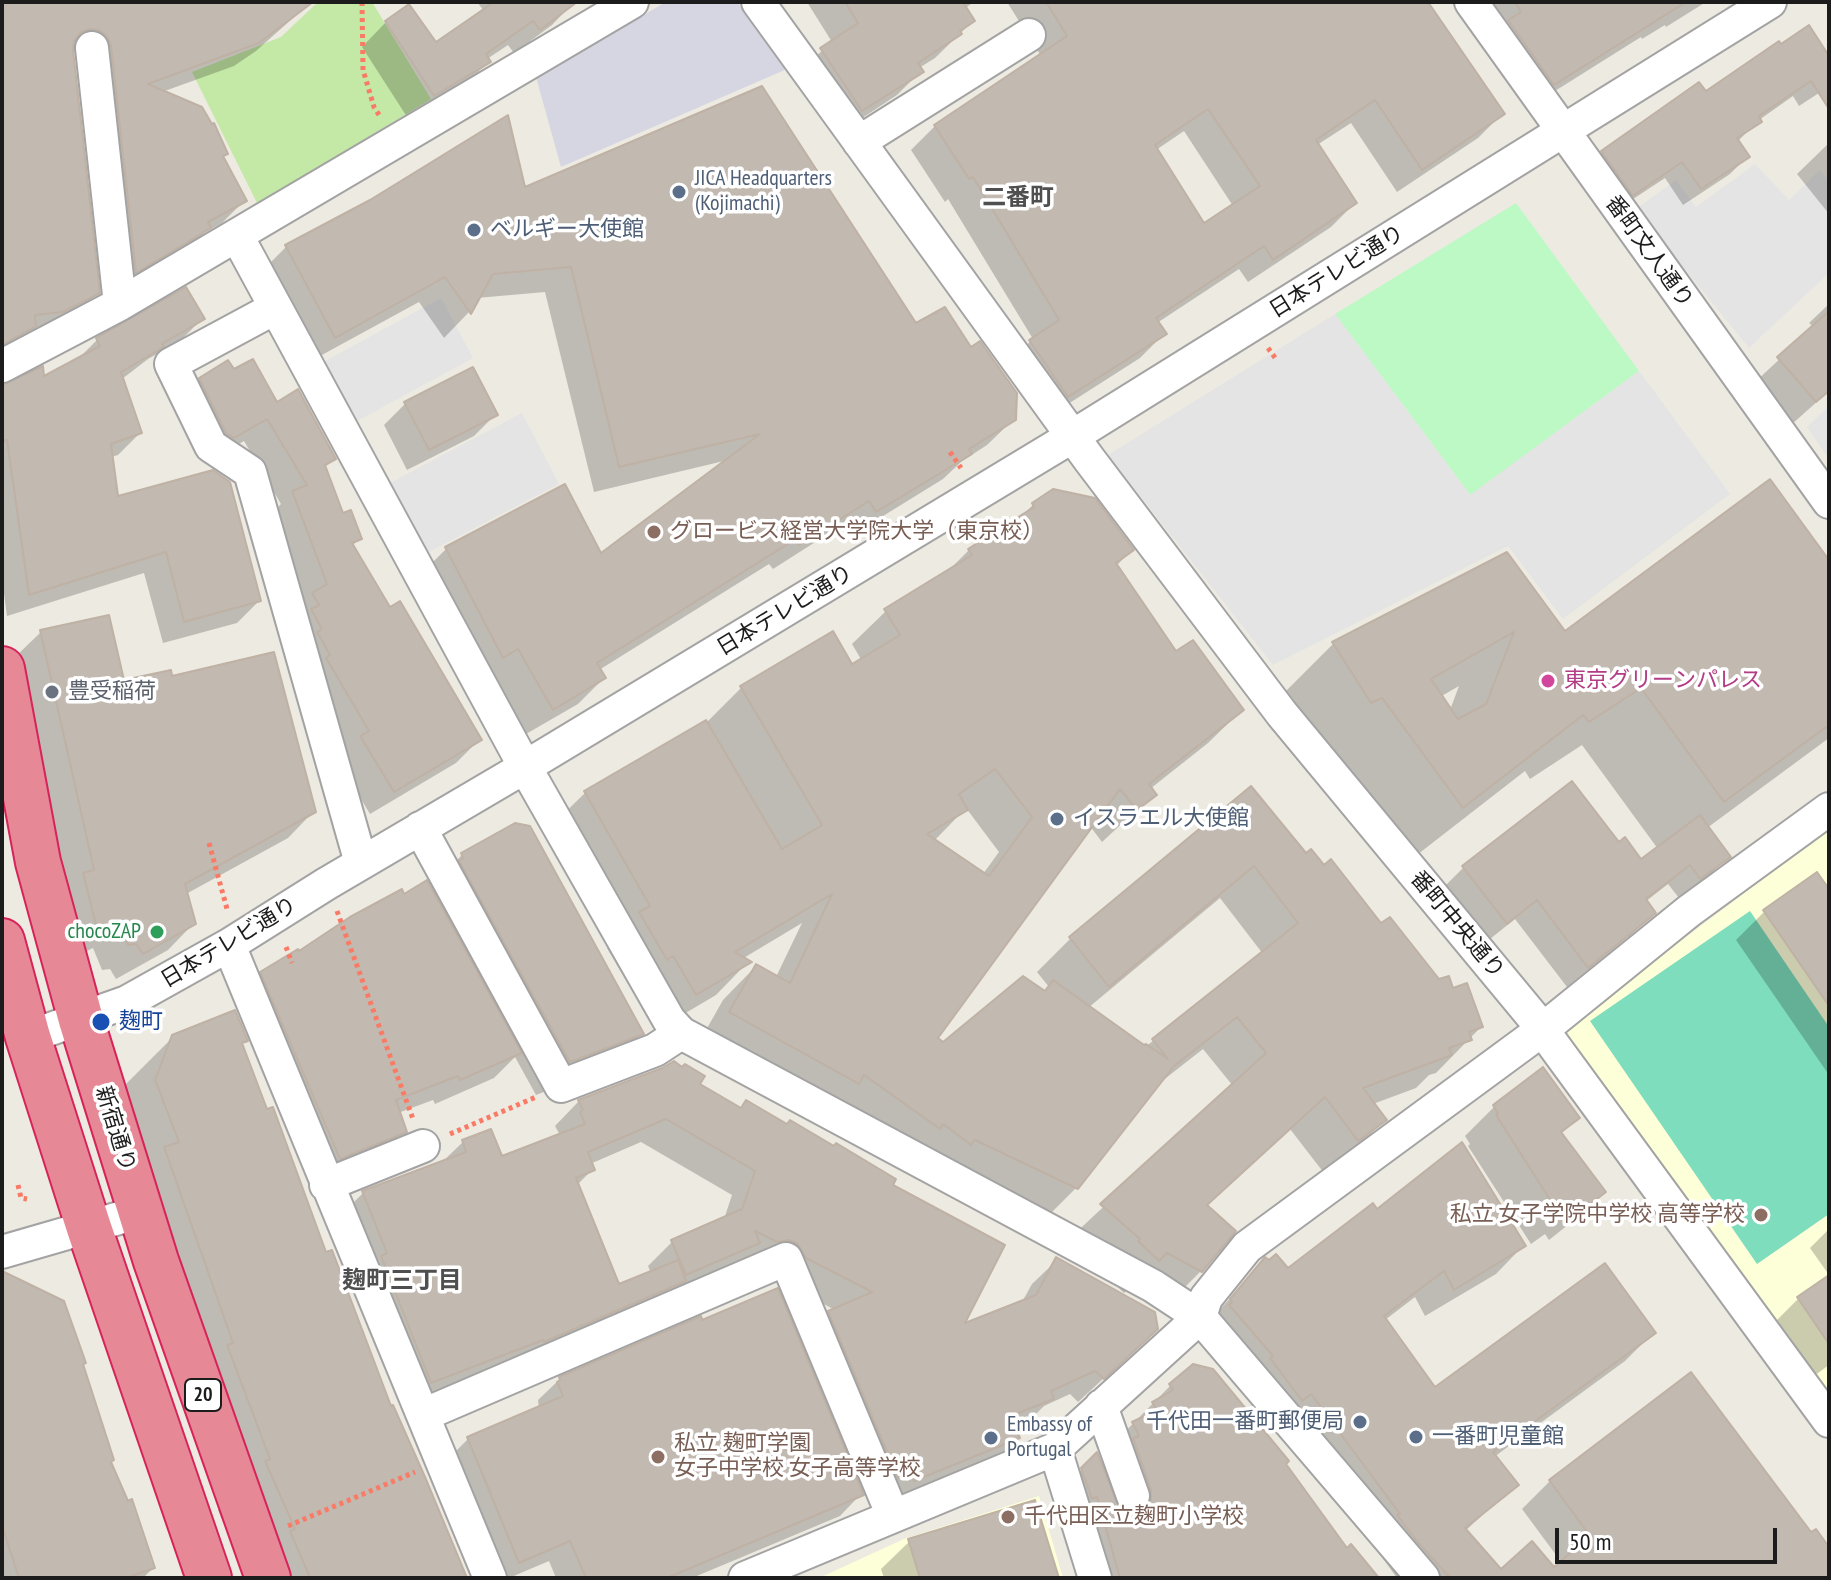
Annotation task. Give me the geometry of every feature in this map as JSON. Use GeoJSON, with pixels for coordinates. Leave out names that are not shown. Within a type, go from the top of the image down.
{"type":"FeatureCollection","features":[{"type":"Feature","properties":{"kind":"highway","name":"新宿通り"},"geometry":{"type":"LineString","coordinates":[[2,669],[38,862],[81,1020],[140,1212],[268,1578]]}},
{"type":"Feature","properties":{"kind":"highway","name":"20"},"geometry":{"type":"LineString","coordinates":[[2,941],[28,1037],[89,1228],[209,1578]]}},
{"type":"Feature","properties":{"kind":"street"},"geometry":{"type":"LineString","coordinates":[[2,366],[120,304],[632,2]]}},
{"type":"Feature","properties":{"kind":"street","name":"番町中央通り"},"geometry":{"type":"LineString","coordinates":[[758,2],[1073,436],[1282,714],[1542,1030],[1829,1421]]}},
{"type":"Feature","properties":{"kind":"street","name":"番町文人通り"},"geometry":{"type":"LineString","coordinates":[[1471,2],[1829,502]]}},
{"type":"Feature","properties":{"kind":"street","name":"日本テレビ通り"},"geometry":{"type":"LineString","coordinates":[[28,1037],[81,1020],[152,990],[229,945],[1073,436],[1770,2]]}},
{"type":"Feature","properties":{"kind":"street"},"geometry":{"type":"LineString","coordinates":[[859,142],[1029,35]]}},
{"type":"Feature","properties":{"kind":"street"},"geometry":{"type":"LineString","coordinates":[[92,48],[120,304]]}},
{"type":"Feature","properties":{"kind":"street"},"geometry":{"type":"LineString","coordinates":[[237,236],[525,767],[669,1020],[681,1033],[1153,1286],[1200,1317],[1423,1578]]}},
{"type":"Feature","properties":{"kind":"street"},"geometry":{"type":"LineString","coordinates":[[275,308],[171,364],[211,446],[250,472],[361,863]]}},
{"type":"Feature","properties":{"kind":"street"},"geometry":{"type":"LineString","coordinates":[[745,1578],[1055,1449],[1200,1317],[1206,1298],[1247,1247],[1542,1030],[1689,911],[1829,809]]}},
{"type":"Feature","properties":{"kind":"street"},"geometry":{"type":"LineString","coordinates":[[420,828],[561,1086],[655,1050],[681,1033]]}},
{"type":"Feature","properties":{"kind":"street"},"geometry":{"type":"LineString","coordinates":[[229,945],[490,1578]]}},
{"type":"Feature","properties":{"kind":"street"},"geometry":{"type":"LineString","coordinates":[[326,1185],[423,1146]]}},
{"type":"Feature","properties":{"kind":"street"},"geometry":{"type":"LineString","coordinates":[[2,1252],[140,1212]]}},
{"type":"Feature","properties":{"kind":"street"},"geometry":{"type":"LineString","coordinates":[[423,1415],[786,1259],[893,1516]]}},
{"type":"Feature","properties":{"kind":"street"},"geometry":{"type":"LineString","coordinates":[[1101,1406],[1133,1496]]}},
{"type":"Feature","properties":{"kind":"street"},"geometry":{"type":"LineString","coordinates":[[1055,1449],[1095,1578]]}},
{"type":"Feature","properties":{"kind":"path"},"geometry":{"type":"LineString","coordinates":[[362,2],[363,70],[374,107],[395,141]]}},
{"type":"Feature","properties":{"kind":"path"},"geometry":{"type":"LineString","coordinates":[[1268,348],[1276,359]]}},
{"type":"Feature","properties":{"kind":"path"},"geometry":{"type":"LineString","coordinates":[[950,452],[963,471]]}},
{"type":"Feature","properties":{"kind":"path"},"geometry":{"type":"LineString","coordinates":[[209,843],[227,909]]}},
{"type":"Feature","properties":{"kind":"path"},"geometry":{"type":"LineString","coordinates":[[326,884],[423,1146],[561,1086]]}},
{"type":"Feature","properties":{"kind":"path"},"geometry":{"type":"LineString","coordinates":[[286,947],[292,963]]}},
{"type":"Feature","properties":{"kind":"path"},"geometry":{"type":"LineString","coordinates":[[18,1185],[21,1198],[27,1199]]}},
{"type":"Feature","properties":{"kind":"path"},"geometry":{"type":"LineString","coordinates":[[286,1527],[441,1460]]}},
{"type":"Feature","properties":{"kind":"shaded area"},"geometry":{"type":"Polygon","coordinates":[[[666,2],[737,2],[787,69],[561,167],[536,77],[666,2]]]}},
{"type":"Feature","properties":{"kind":"shaded area"},"geometry":{"type":"Polygon","coordinates":[[[1755,164],[1789,200],[1820,170],[1829,181],[1829,273],[1749,348],[1636,209],[1676,180],[1696,207],[1755,164]]]}},
{"type":"Feature","properties":{"kind":"shaded area"},"geometry":{"type":"Polygon","coordinates":[[[441,298],[473,358],[348,426],[316,366],[441,298]]]}},
{"type":"Feature","properties":{"kind":"shaded area"},"geometry":{"type":"Polygon","coordinates":[[[1335,314],[1470,495],[1639,371],[1730,494],[1563,619],[1508,546],[1273,665],[1108,455],[1335,314]]]}},
{"type":"Feature","properties":{"kind":"shaded area"},"geometry":{"type":"Polygon","coordinates":[[[1829,406],[1829,459],[1807,427],[1829,406]]]}},
{"type":"Feature","properties":{"kind":"shaded area"},"geometry":{"type":"Polygon","coordinates":[[[522,413],[559,484],[425,554],[388,484],[522,413]]]}},
{"type":"Feature","properties":{"kind":"shaded area","name":"私立 女子学院中学校 高等学校"},"geometry":{"type":"Polygon","coordinates":[[[1829,829],[1829,1393],[1826,1395],[1561,1038],[1564,1029],[1829,829]]]}},
{"type":"Feature","properties":{"kind":"shaded area","name":"千代田区立麹町小学校"},"geometry":{"type":"Polygon","coordinates":[[[1039,1496],[1063,1578],[819,1578],[904,1539],[1039,1496]]]}},
{"type":"Feature","properties":{"kind":"green space"},"geometry":{"type":"Polygon","coordinates":[[[318,2],[372,2],[431,99],[258,205],[192,72],[281,37],[318,2]]]}},
{"type":"Feature","properties":{"kind":"green space"},"geometry":{"type":"Polygon","coordinates":[[[1516,203],[1639,371],[1471,496],[1335,314],[1516,203]]]}},
{"type":"Feature","properties":{"kind":"green space","name":"私立 女子学院中学校 高等学校"},"geometry":{"type":"Polygon","coordinates":[[[1750,911],[1829,1027],[1829,1214],[1757,1264],[1590,1021],[1750,911]]]}},
{"type":"Feature","properties":{"kind":"building"},"geometry":{"type":"Polygon","coordinates":[[[2,2],[313,2],[259,43],[148,84],[202,107],[214,123],[228,154],[223,156],[247,201],[208,222],[211,228],[136,273],[111,46],[107,36],[99,30],[89,29],[80,33],[74,41],[73,50],[100,293],[63,312],[35,315],[36,326],[2,345],[2,2]]]}},
{"type":"Feature","properties":{"kind":"building"},"geometry":{"type":"Polygon","coordinates":[[[494,2],[577,2],[540,30],[533,21],[486,54],[491,62],[434,96],[385,21],[409,4],[436,42],[494,2]]]}},
{"type":"Feature","properties":{"kind":"building"},"geometry":{"type":"Polygon","coordinates":[[[845,2],[963,2],[975,21],[960,31],[962,34],[918,63],[924,72],[862,111],[820,48],[858,23],[845,2]]]}},
{"type":"Feature","properties":{"kind":"building"},"geometry":{"type":"Polygon","coordinates":[[[1046,2],[1428,2],[1505,114],[1422,170],[1375,100],[1316,140],[1357,203],[1273,260],[1264,246],[1156,318],[1167,334],[1068,397],[1029,340],[1059,320],[973,177],[969,179],[934,125],[1067,36],[1046,2]],[[1208,109],[1155,145],[1204,223],[1260,186],[1208,109]]]}},
{"type":"Feature","properties":{"kind":"building"},"geometry":{"type":"Polygon","coordinates":[[[1515,2],[1686,2],[1554,85],[1508,20],[1521,12],[1515,2]]]}},
{"type":"Feature","properties":{"kind":"building"},"geometry":{"type":"Polygon","coordinates":[[[1809,25],[1829,56],[1829,109],[1811,81],[1759,116],[1762,122],[1737,138],[1750,157],[1701,189],[1682,162],[1633,196],[1601,151],[1699,82],[1706,91],[1779,41],[1781,44],[1809,25]]]}},
{"type":"Feature","properties":{"kind":"building"},"geometry":{"type":"Polygon","coordinates":[[[762,86],[916,323],[945,307],[971,347],[980,341],[1017,393],[1016,420],[969,449],[972,454],[876,512],[869,501],[799,545],[796,539],[597,663],[606,678],[553,710],[518,649],[503,658],[445,547],[565,484],[601,553],[760,434],[619,467],[571,267],[493,274],[471,314],[445,277],[335,338],[285,245],[370,200],[508,115],[525,187],[762,86]]]}},
{"type":"Feature","properties":{"kind":"building"},"geometry":{"type":"Polygon","coordinates":[[[186,287],[205,319],[121,372],[142,433],[111,444],[118,496],[213,470],[230,482],[261,601],[184,622],[166,552],[29,595],[7,440],[2,442],[2,385],[43,366],[44,376],[100,346],[96,338],[186,287]]]}},
{"type":"Feature","properties":{"kind":"building"},"geometry":{"type":"Polygon","coordinates":[[[1829,311],[1829,391],[1816,402],[1777,357],[1829,311]]]}},
{"type":"Feature","properties":{"kind":"building"},"geometry":{"type":"Polygon","coordinates":[[[253,359],[277,402],[298,389],[336,459],[325,465],[343,513],[351,510],[362,539],[352,543],[390,607],[400,601],[482,740],[394,792],[360,736],[369,731],[326,658],[330,655],[317,632],[322,629],[311,609],[319,605],[312,593],[327,584],[292,491],[307,485],[267,419],[234,438],[226,433],[199,378],[228,360],[234,369],[253,359]]]}},
{"type":"Feature","properties":{"kind":"building"},"geometry":{"type":"Polygon","coordinates":[[[473,367],[498,415],[429,450],[404,402],[473,367]]]}},
{"type":"Feature","properties":{"kind":"building"},"geometry":{"type":"Polygon","coordinates":[[[1770,479],[1829,560],[1829,725],[1724,802],[1641,688],[1589,722],[1583,715],[1463,808],[1382,698],[1371,703],[1332,642],[1507,552],[1565,631],[1770,479]],[[1514,632],[1431,679],[1458,719],[1486,704],[1514,632]]]}},
{"type":"Feature","properties":{"kind":"building"},"geometry":{"type":"Polygon","coordinates":[[[1053,489],[1095,498],[1134,550],[1116,563],[1176,651],[1193,640],[1244,710],[1149,784],[1157,795],[1137,810],[1120,789],[938,1038],[943,1042],[1023,976],[1045,991],[1053,980],[1168,1059],[1152,1039],[1298,923],[1254,866],[1109,987],[1069,937],[1251,786],[1306,853],[1311,849],[1324,865],[1331,859],[1381,923],[1390,917],[1439,979],[1449,976],[1453,988],[1467,983],[1483,1027],[1469,1032],[1472,1040],[1449,1048],[1452,1055],[1363,1088],[1387,1120],[1358,1141],[1325,1097],[1207,1205],[1236,1231],[1202,1272],[1167,1253],[1159,1261],[1138,1241],[1140,1239],[1100,1204],[1266,1053],[1237,1017],[1174,1066],[1078,1189],[975,1140],[971,1145],[943,1124],[940,1129],[864,1075],[859,1084],[729,1012],[756,964],[790,983],[832,894],[735,952],[752,962],[696,995],[673,956],[667,960],[639,912],[650,906],[584,791],[706,720],[782,849],[822,825],[740,686],[833,631],[852,664],[900,635],[884,609],[972,555],[968,549],[1034,507],[1032,503],[1053,489]],[[995,769],[959,794],[968,810],[927,834],[989,876],[1032,817],[995,769]]]}},
{"type":"Feature","properties":{"kind":"building"},"geometry":{"type":"Polygon","coordinates":[[[109,615],[124,680],[171,670],[172,676],[274,652],[316,812],[185,884],[196,924],[143,954],[136,944],[128,945],[120,924],[98,933],[83,873],[94,870],[40,630],[109,615]]]}},
{"type":"Feature","properties":{"kind":"building"},"geometry":{"type":"Polygon","coordinates":[[[1572,781],[1619,842],[1625,837],[1641,859],[1700,815],[1731,857],[1700,879],[1690,865],[1646,899],[1656,913],[1588,968],[1537,900],[1507,924],[1462,866],[1572,781]]]}},
{"type":"Feature","properties":{"kind":"building"},"geometry":{"type":"Polygon","coordinates":[[[515,823],[530,826],[644,1034],[570,1062],[459,861],[463,858],[461,853],[515,823]]]}},
{"type":"Feature","properties":{"kind":"building"},"geometry":{"type":"Polygon","coordinates":[[[1817,872],[1829,889],[1829,1006],[1763,910],[1817,872]]]}},
{"type":"Feature","properties":{"kind":"building"},"geometry":{"type":"Polygon","coordinates":[[[427,880],[522,1053],[460,1080],[458,1076],[396,1100],[407,1132],[340,1159],[260,972],[299,951],[350,917],[402,889],[404,894],[427,880]]]}},
{"type":"Feature","properties":{"kind":"building"},"geometry":{"type":"Polygon","coordinates":[[[235,1010],[248,1041],[242,1043],[267,1109],[273,1107],[326,1252],[332,1250],[391,1406],[425,1477],[467,1578],[310,1578],[290,1531],[295,1529],[265,1461],[270,1459],[227,1345],[233,1343],[164,1147],[179,1142],[155,1080],[172,1035],[235,1010]]]}},
{"type":"Feature","properties":{"kind":"building"},"geometry":{"type":"Polygon","coordinates":[[[674,1061],[705,1076],[700,1084],[741,1108],[746,1100],[787,1124],[790,1120],[834,1146],[836,1143],[896,1179],[893,1185],[1005,1245],[965,1323],[1036,1295],[1056,1257],[1155,1312],[1158,1329],[1104,1379],[1095,1371],[1051,1391],[1054,1399],[1011,1416],[1020,1438],[914,1481],[911,1473],[898,1478],[828,1311],[872,1292],[806,1258],[797,1243],[788,1240],[777,1242],[755,1231],[760,1243],[686,1275],[671,1240],[742,1209],[755,1171],[666,1119],[588,1152],[595,1170],[576,1178],[619,1284],[678,1260],[686,1281],[544,1342],[431,1383],[381,1256],[387,1253],[362,1191],[466,1152],[462,1140],[491,1129],[502,1156],[585,1124],[578,1100],[674,1061]]]}},
{"type":"Feature","properties":{"kind":"building"},"geometry":{"type":"Polygon","coordinates":[[[1543,1067],[1580,1118],[1561,1132],[1606,1192],[1579,1213],[1574,1207],[1561,1217],[1496,1115],[1493,1105],[1543,1067]]]}},
{"type":"Feature","properties":{"kind":"building"},"geometry":{"type":"Polygon","coordinates":[[[1462,1142],[1526,1246],[1454,1290],[1444,1271],[1384,1316],[1435,1387],[1605,1263],[1656,1333],[1493,1452],[1519,1485],[1465,1528],[1501,1569],[1532,1541],[1554,1567],[1590,1536],[1549,1480],[1691,1372],[1811,1532],[1816,1529],[1829,1547],[1829,1578],[1450,1578],[1416,1540],[1311,1394],[1302,1401],[1270,1358],[1273,1356],[1229,1305],[1232,1302],[1230,1299],[1265,1257],[1269,1260],[1276,1254],[1288,1268],[1373,1203],[1377,1209],[1462,1142]]]}},
{"type":"Feature","properties":{"kind":"building"},"geometry":{"type":"Polygon","coordinates":[[[2,1271],[64,1301],[86,1363],[83,1364],[114,1460],[111,1462],[128,1501],[132,1499],[155,1568],[126,1578],[19,1578],[2,1526],[2,1271]]]}},
{"type":"Feature","properties":{"kind":"building"},"geometry":{"type":"Polygon","coordinates":[[[1829,1275],[1829,1344],[1797,1297],[1829,1275]]]}},
{"type":"Feature","properties":{"kind":"building","name":"私立 麹町学園 女子中学校 女子高等学校"},"geometry":{"type":"Polygon","coordinates":[[[778,1288],[864,1495],[667,1578],[586,1578],[570,1541],[519,1563],[467,1437],[563,1396],[557,1382],[559,1377],[701,1316],[702,1320],[778,1288]]]}},
{"type":"Feature","properties":{"kind":"building"},"geometry":{"type":"Polygon","coordinates":[[[1193,1364],[1213,1369],[1289,1461],[1286,1464],[1347,1548],[1351,1544],[1379,1578],[1120,1578],[1097,1497],[1092,1499],[1081,1468],[1097,1452],[1120,1510],[1130,1515],[1147,1509],[1151,1490],[1133,1438],[1139,1436],[1132,1422],[1157,1410],[1152,1402],[1173,1390],[1169,1384],[1193,1364]]]}},
{"type":"Feature","properties":{"kind":"building","name":"千代田区立麹町小学校"},"geometry":{"type":"Polygon","coordinates":[[[1035,1500],[1059,1578],[920,1578],[908,1539],[1035,1500]]]}},
{"type":"Feature","properties":{"kind":"place","name":"JICA Headquarters (Kojimachi)"},"geometry":{"type":"Point","coordinates":[679,192]}},
{"type":"Feature","properties":{"kind":"place","name":"ベルギー大使館"},"geometry":{"type":"Point","coordinates":[474,230]}},
{"type":"Feature","properties":{"kind":"place","name":"グロービス経営大学院大学（東京校）"},"geometry":{"type":"Point","coordinates":[654,532]}},
{"type":"Feature","properties":{"kind":"place","name":"東京グリーンパレス"},"geometry":{"type":"Point","coordinates":[1548,681]}},
{"type":"Feature","properties":{"kind":"place","name":"豊受稲荷"},"geometry":{"type":"Point","coordinates":[52,692]}},
{"type":"Feature","properties":{"kind":"place","name":"イスラエル大使館"},"geometry":{"type":"Point","coordinates":[1057,819]}},
{"type":"Feature","properties":{"kind":"place","name":"chocoZAP"},"geometry":{"type":"Point","coordinates":[157,932]}},
{"type":"Feature","properties":{"kind":"place","name":"麹町"},"geometry":{"type":"Point","coordinates":[101,1022]}},
{"type":"Feature","properties":{"kind":"place","name":"私立 女子学院中学校 高等学校"},"geometry":{"type":"Point","coordinates":[1761,1215]}},
{"type":"Feature","properties":{"kind":"place","name":"千代田一番町郵便局"},"geometry":{"type":"Point","coordinates":[1360,1422]}},
{"type":"Feature","properties":{"kind":"place","name":"一番町児童館"},"geometry":{"type":"Point","coordinates":[1416,1437]}},
{"type":"Feature","properties":{"kind":"place","name":"Embassy of Portugal"},"geometry":{"type":"Point","coordinates":[991,1438]}},
{"type":"Feature","properties":{"kind":"place","name":"私立 麹町学園 女子中学校 女子高等学校"},"geometry":{"type":"Point","coordinates":[658,1457]}},
{"type":"Feature","properties":{"kind":"place","name":"千代田区立麹町小学校"},"geometry":{"type":"Point","coordinates":[1008,1517]}},
{"type":"Feature","properties":{"kind":"district","name":"二番町"},"geometry":{"type":"Point","coordinates":[1018,198]}},
{"type":"Feature","properties":{"kind":"district","name":"麹町三丁目"},"geometry":{"type":"Point","coordinates":[402,1281]}}]}
